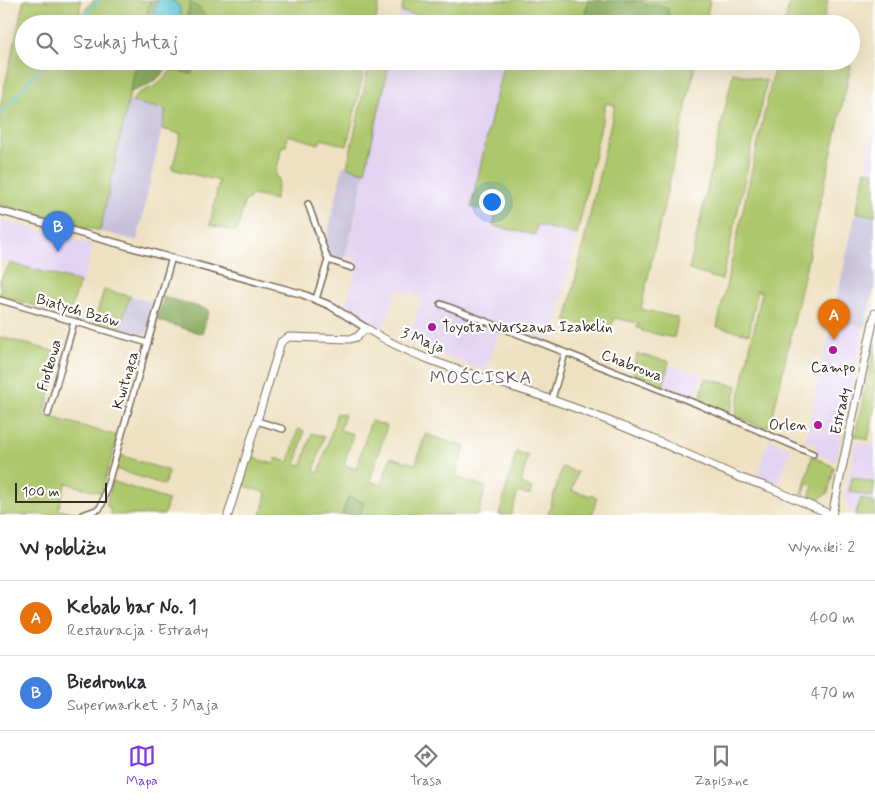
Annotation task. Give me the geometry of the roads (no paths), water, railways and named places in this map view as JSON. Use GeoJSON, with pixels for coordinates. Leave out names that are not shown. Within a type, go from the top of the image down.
{"type":"FeatureCollection","features":[{"type":"Feature","properties":{"kind":"main road","name":"Estrady"},"geometry":{"type":"LineString","coordinates":[[832,515],[875,313]]}},
{"type":"Feature","properties":{"kind":"main road","name":"3 Maja"},"geometry":{"type":"LineString","coordinates":[[366,328],[417,355],[552,399],[832,515]]}},
{"type":"Feature","properties":{"kind":"main road"},"geometry":{"type":"LineString","coordinates":[[228,515],[278,348],[283,340],[292,337],[349,339],[358,337],[366,328]]}},
{"type":"Feature","properties":{"kind":"street"},"geometry":{"type":"LineString","coordinates":[[308,204],[328,260],[316,299]]}},
{"type":"Feature","properties":{"kind":"street","name":"3 Maja"},"geometry":{"type":"LineString","coordinates":[[0,211],[286,289],[329,305],[366,328]]}},
{"type":"Feature","properties":{"kind":"street","name":"Kwitnąca"},"geometry":{"type":"LineString","coordinates":[[84,514],[99,509],[102,504],[172,257]]}},
{"type":"Feature","properties":{"kind":"street"},"geometry":{"type":"LineString","coordinates":[[328,260],[352,268]]}},
{"type":"Feature","properties":{"kind":"street","name":"Białych Bzów"},"geometry":{"type":"LineString","coordinates":[[0,300],[148,343]]}},
{"type":"Feature","properties":{"kind":"street","name":"Chabrowa"},"geometry":{"type":"LineString","coordinates":[[441,304],[556,347],[565,353],[697,404],[813,454]]}},
{"type":"Feature","properties":{"kind":"street","name":"Fiołkowa"},"geometry":{"type":"LineString","coordinates":[[48,414],[74,322]]}},
{"type":"Feature","properties":{"kind":"street"},"geometry":{"type":"LineString","coordinates":[[552,399],[565,353]]}},
{"type":"Feature","properties":{"kind":"street"},"geometry":{"type":"LineString","coordinates":[[257,421],[283,429]]}},
{"type":"Feature","properties":{"kind":"water"},"geometry":{"type":"Polygon","coordinates":[[[159,0],[170,0],[179,5],[180,15],[154,15],[159,0]]]}},
{"type":"Feature","properties":{"kind":"waterway"},"geometry":{"type":"LineString","coordinates":[[86,15],[99,0]]}},
{"type":"Feature","properties":{"kind":"waterway"},"geometry":{"type":"LineString","coordinates":[[0,115],[38,70]]}},
{"type":"Feature","properties":{"kind":"place","name":"Biedronka"},"geometry":{"type":"Point","coordinates":[58,252]}},
{"type":"Feature","properties":{"kind":"place","name":"Toyota Warszawa Izabelin"},"geometry":{"type":"Point","coordinates":[432,327]}},
{"type":"Feature","properties":{"kind":"place","name":"Kebab bar No. 1"},"geometry":{"type":"Point","coordinates":[834,340]}},
{"type":"Feature","properties":{"kind":"place","name":"Campo"},"geometry":{"type":"Point","coordinates":[833,350]}},
{"type":"Feature","properties":{"kind":"place","name":"Orlen"},"geometry":{"type":"Point","coordinates":[818,425]}},
{"type":"Feature","properties":{"kind":"district","name":"MOŚCISKA"},"geometry":{"type":"Point","coordinates":[481,377]}}]}
